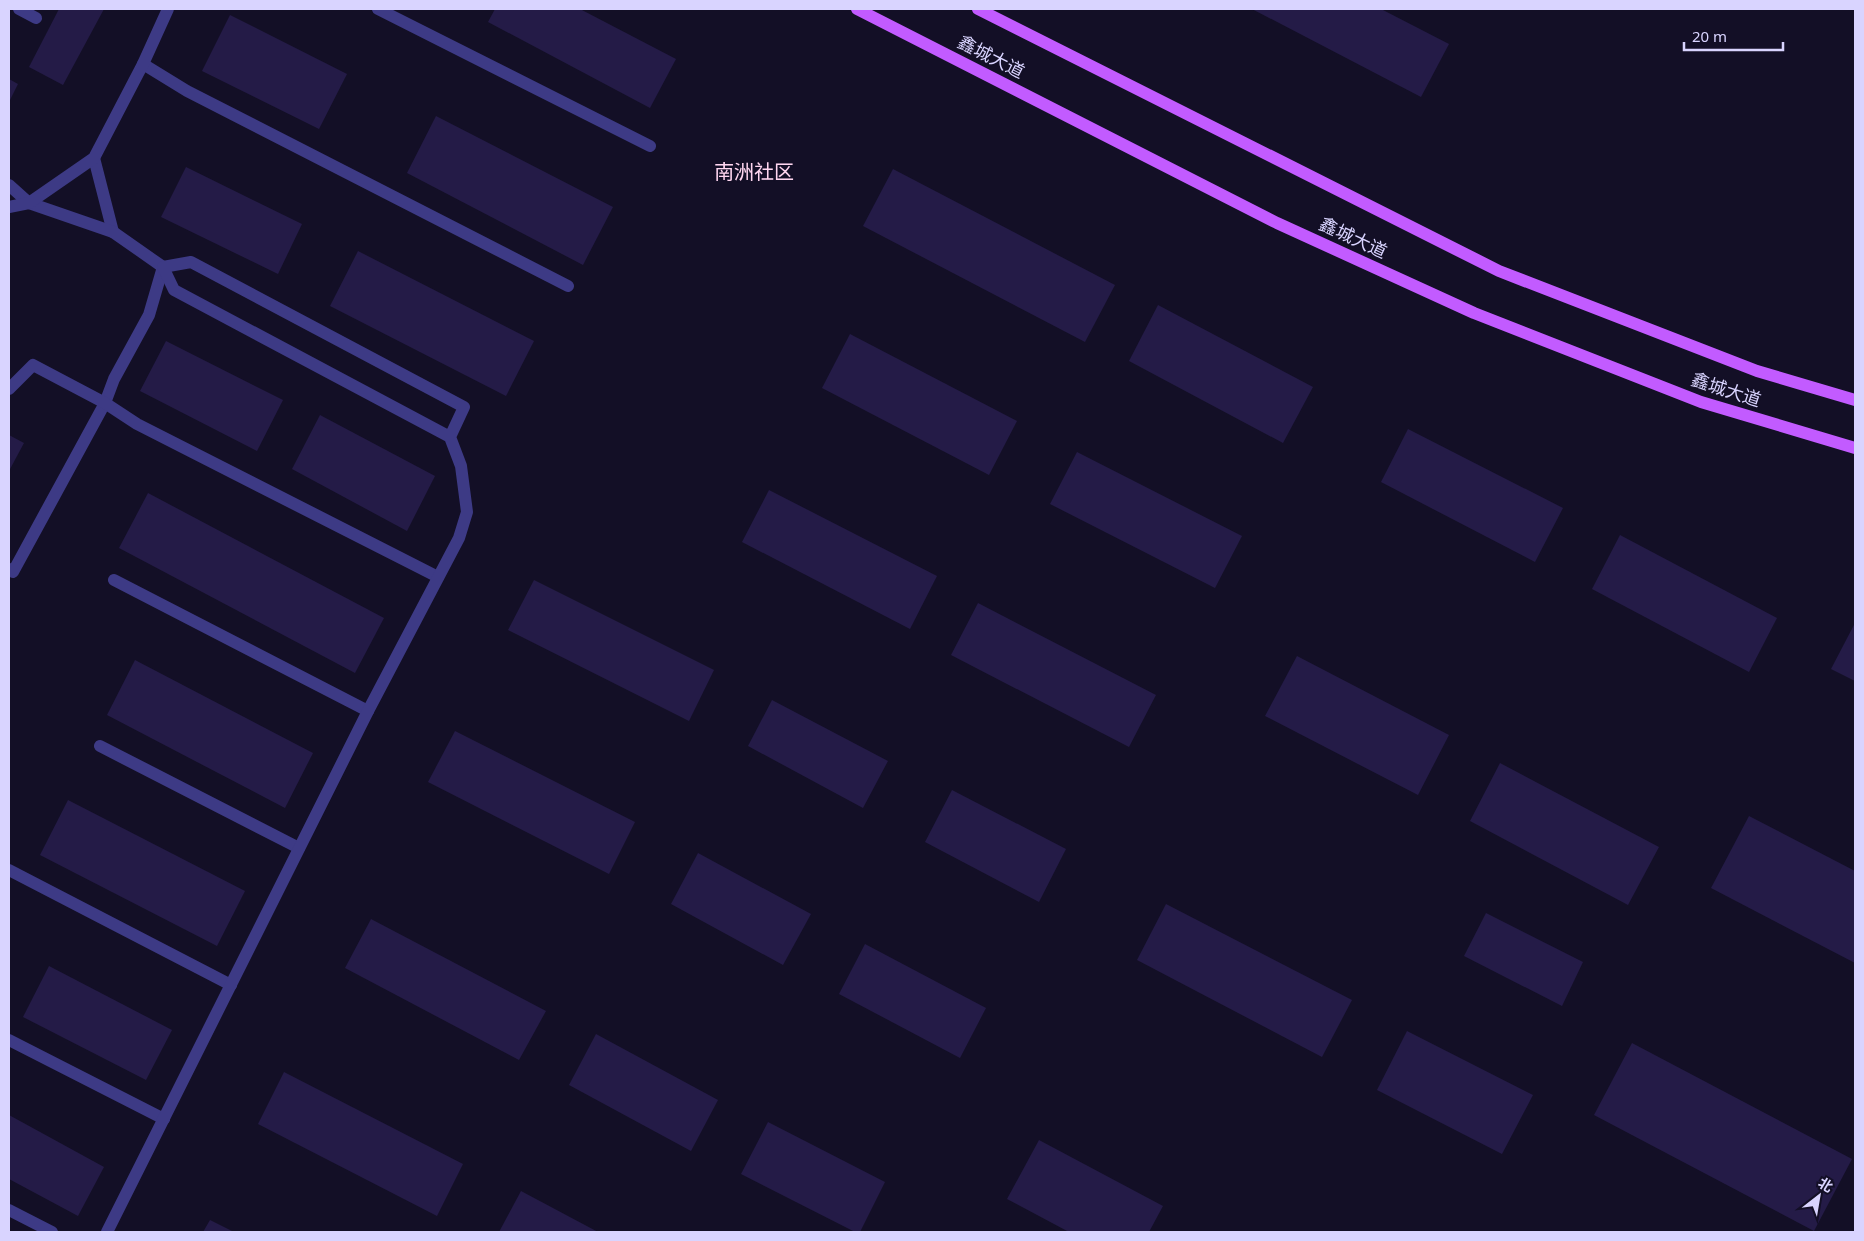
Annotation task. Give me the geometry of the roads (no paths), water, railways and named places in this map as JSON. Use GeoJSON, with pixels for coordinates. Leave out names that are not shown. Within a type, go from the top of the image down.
{"type":"FeatureCollection","features":[{"type":"Feature","properties":{"kind":"main road","name":"鑫城大道"},"geometry":{"type":"LineString","coordinates":[[857,9],[1277,223],[1474,313],[1701,402],[1855,448]]}},
{"type":"Feature","properties":{"kind":"main road","name":"鑫城大道"},"geometry":{"type":"LineString","coordinates":[[978,9],[1499,271],[1757,371],[1855,400]]}},
{"type":"Feature","properties":{"kind":"lane"},"geometry":{"type":"LineString","coordinates":[[19,9],[36,18]]}},
{"type":"Feature","properties":{"kind":"lane"},"geometry":{"type":"LineString","coordinates":[[9,207],[29,203],[94,158],[168,9]]}},
{"type":"Feature","properties":{"kind":"lane"},"geometry":{"type":"LineString","coordinates":[[378,9],[650,146]]}},
{"type":"Feature","properties":{"kind":"lane"},"geometry":{"type":"LineString","coordinates":[[142,64],[187,91],[568,286]]}},
{"type":"Feature","properties":{"kind":"lane"},"geometry":{"type":"LineString","coordinates":[[94,158],[113,232]]}},
{"type":"Feature","properties":{"kind":"lane"},"geometry":{"type":"LineString","coordinates":[[9,184],[29,203],[113,232],[163,267],[174,290],[450,437],[461,466],[467,512],[459,538],[368,710],[107,1232]]}},
{"type":"Feature","properties":{"kind":"lane"},"geometry":{"type":"LineString","coordinates":[[163,267],[191,262],[464,407],[450,437]]}},
{"type":"Feature","properties":{"kind":"lane"},"geometry":{"type":"LineString","coordinates":[[9,569],[13,572],[105,402],[114,379],[149,315],[163,267]]}},
{"type":"Feature","properties":{"kind":"lane"},"geometry":{"type":"LineString","coordinates":[[9,389],[33,365],[105,402],[137,424],[438,577]]}},
{"type":"Feature","properties":{"kind":"lane"},"geometry":{"type":"LineString","coordinates":[[114,580],[368,710]]}},
{"type":"Feature","properties":{"kind":"lane"},"geometry":{"type":"LineString","coordinates":[[100,746],[299,848]]}},
{"type":"Feature","properties":{"kind":"lane"},"geometry":{"type":"LineString","coordinates":[[9,870],[231,984]]}},
{"type":"Feature","properties":{"kind":"lane"},"geometry":{"type":"LineString","coordinates":[[9,1040],[164,1119]]}},
{"type":"Feature","properties":{"kind":"lane"},"geometry":{"type":"LineString","coordinates":[[9,1210],[52,1232]]}},
{"type":"Feature","properties":{"kind":"district","name":"南洲社区"},"geometry":{"type":"Point","coordinates":[754,172]}}]}
